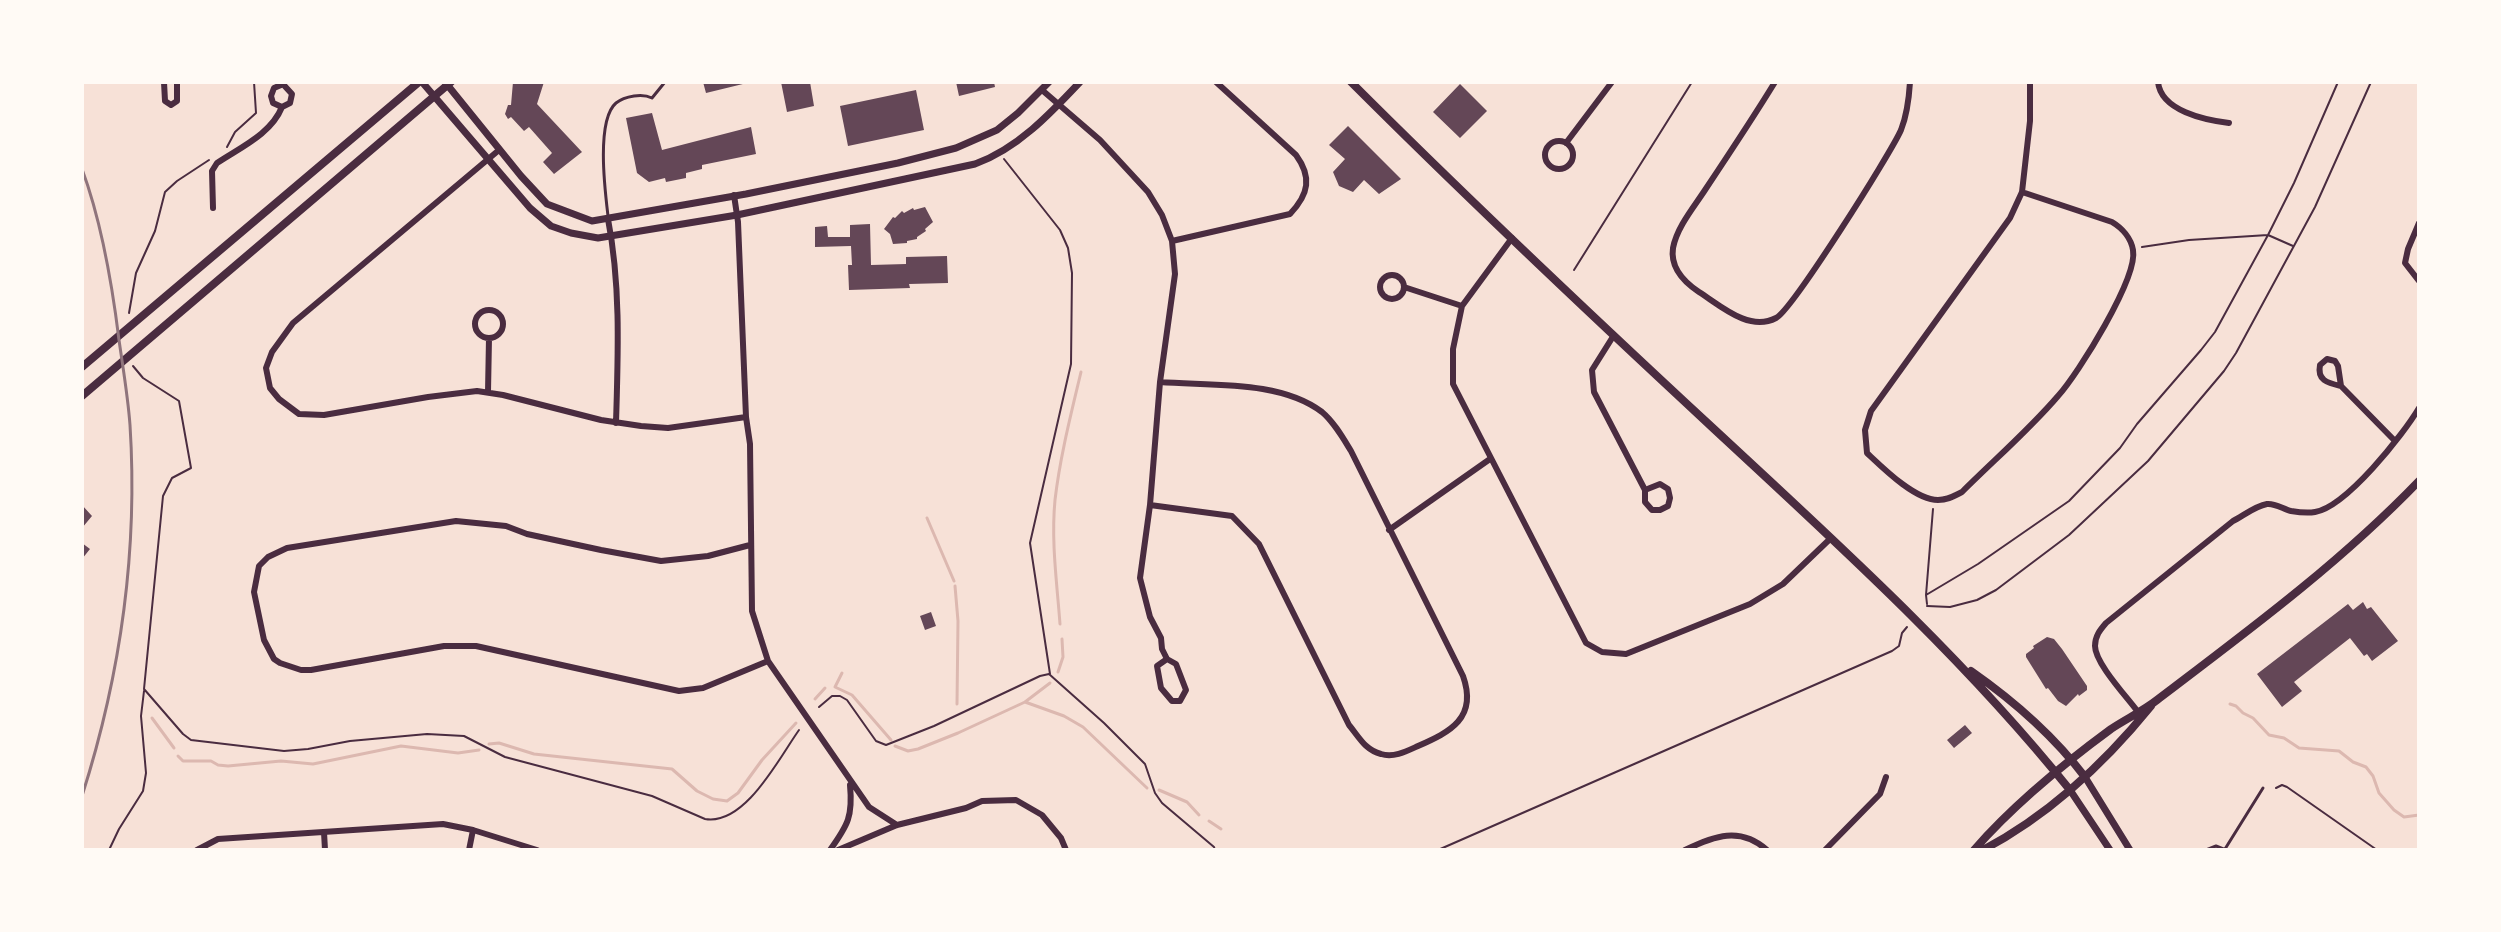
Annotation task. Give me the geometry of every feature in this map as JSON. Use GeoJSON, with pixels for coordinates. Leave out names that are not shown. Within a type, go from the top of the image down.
{"type":"FeatureCollection","features":[{"type":"Feature","properties":{"kind":"main road"},"geometry":{"type":"LineString","coordinates":[[82,367],[421,82]]}},
{"type":"Feature","properties":{"kind":"main road"},"geometry":{"type":"LineString","coordinates":[[1351,82],[1960,663],[2070,790]]}},
{"type":"Feature","properties":{"kind":"main road"},"geometry":{"type":"LineString","coordinates":[[82,396],[448,83]]}},
{"type":"Feature","properties":{"kind":"main road"},"geometry":{"type":"LineString","coordinates":[[1974,850],[2056,772],[2156,701],[2309,583],[2393,509],[2419,481]]}},
{"type":"Feature","properties":{"kind":"main road"},"geometry":{"type":"LineString","coordinates":[[1960,663],[2010,699],[2072,760],[2085,777]]}},
{"type":"Feature","properties":{"kind":"main road"},"geometry":{"type":"LineString","coordinates":[[1983,850],[2008,837],[2070,790],[2122,742],[2156,701]]}},
{"type":"Feature","properties":{"kind":"street"},"geometry":{"type":"LineString","coordinates":[[164,82],[165,101],[171,105],[177,101],[177,82]]}},
{"type":"Feature","properties":{"kind":"street"},"geometry":{"type":"LineString","coordinates":[[421,82],[530,208],[551,226],[598,238],[737,215],[975,164],[1000,153],[1029,132],[1080,82]]}},
{"type":"Feature","properties":{"kind":"street"},"geometry":{"type":"LineString","coordinates":[[448,83],[499,150],[547,204],[592,221],[947,151],[997,130],[1049,82]]}},
{"type":"Feature","properties":{"kind":"street"},"geometry":{"type":"LineString","coordinates":[[1172,241],[1290,214],[1301,203],[1306,190],[1306,168],[1296,155],[1216,82]]}},
{"type":"Feature","properties":{"kind":"street"},"geometry":{"type":"LineString","coordinates":[[1566,143],[1612,82]]}},
{"type":"Feature","properties":{"kind":"street"},"geometry":{"type":"LineString","coordinates":[[1775,82],[1685,220],[1673,250],[1673,265],[1683,280],[1741,319],[1759,323],[1778,317],[1798,293],[1891,147],[1905,120],[1910,82]]}},
{"type":"Feature","properties":{"kind":"street"},"geometry":{"type":"LineString","coordinates":[[2022,192],[2112,222],[2121,228],[2133,248],[2131,267],[2117,303],[2060,395],[1962,492],[1948,499],[1934,500],[1890,475],[1867,453],[1865,430],[1871,411],[2010,218],[2022,192],[2030,121],[2030,82]]}},
{"type":"Feature","properties":{"kind":"street"},"geometry":{"type":"LineString","coordinates":[[2158,82],[2159,90],[2170,103],[2203,119],[2229,123]]}},
{"type":"Feature","properties":{"kind":"street"},"geometry":{"type":"LineString","coordinates":[[213,208],[212,171],[217,163],[276,121],[282,107],[290,103],[292,94],[288,87],[281,84],[274,88],[271,96],[273,103],[282,107]]}},
{"type":"Feature","properties":{"kind":"street"},"geometry":{"type":"LineString","coordinates":[[1042,90],[1100,140],[1148,192],[1162,215],[1172,241],[1175,274],[1160,382],[1150,505],[1140,578],[1162,649],[1167,659],[1176,664],[1186,690],[1180,701],[1172,701],[1161,688],[1157,666],[1167,659]]}},
{"type":"Feature","properties":{"kind":"street"},"geometry":{"type":"LineString","coordinates":[[1556,141],[1566,143],[1572,152],[1572,159],[1565,167],[1554,168],[1546,159],[1546,150],[1556,141]]}},
{"type":"Feature","properties":{"kind":"street"},"geometry":{"type":"LineString","coordinates":[[499,150],[293,323],[272,352],[266,368],[270,388],[279,399],[299,414],[324,415],[477,391],[616,423],[668,428],[746,417]]}},
{"type":"Feature","properties":{"kind":"street"},"geometry":{"type":"LineString","coordinates":[[947,151],[952,169]]}},
{"type":"Feature","properties":{"kind":"street"},"geometry":{"type":"LineString","coordinates":[[734,195],[750,444],[752,611],[768,661],[849,782],[869,807],[897,825]]}},
{"type":"Feature","properties":{"kind":"street"},"geometry":{"type":"LineString","coordinates":[[608,219],[619,328],[616,423]]}},
{"type":"Feature","properties":{"kind":"street"},"geometry":{"type":"LineString","coordinates":[[2419,223],[2405,263],[2419,281]]}},
{"type":"Feature","properties":{"kind":"street"},"geometry":{"type":"LineString","coordinates":[[1512,238],[1462,306],[1453,349],[1453,384],[1586,643],[1602,652],[1626,654],[1750,604],[1783,584],[1831,538]]}},
{"type":"Feature","properties":{"kind":"street"},"geometry":{"type":"LineString","coordinates":[[1390,274],[1402,279],[1404,287],[1402,294],[1392,299],[1381,293],[1379,286],[1383,278],[1390,274]]}},
{"type":"Feature","properties":{"kind":"street"},"geometry":{"type":"LineString","coordinates":[[1404,287],[1462,306]]}},
{"type":"Feature","properties":{"kind":"street"},"geometry":{"type":"LineString","coordinates":[[490,310],[501,315],[504,326],[499,335],[489,338],[480,335],[475,325],[479,314],[490,310]]}},
{"type":"Feature","properties":{"kind":"street"},"geometry":{"type":"LineString","coordinates":[[1614,335],[1592,370],[1594,392],[1645,490],[1645,502],[1652,510],[1668,506],[1668,489],[1660,484],[1645,490]]}},
{"type":"Feature","properties":{"kind":"street"},"geometry":{"type":"LineString","coordinates":[[488,392],[489,338]]}},
{"type":"Feature","properties":{"kind":"street"},"geometry":{"type":"LineString","coordinates":[[2341,386],[2338,366],[2335,361],[2327,359],[2320,365],[2321,378],[2327,383],[2341,386],[2395,441]]}},
{"type":"Feature","properties":{"kind":"street"},"geometry":{"type":"LineString","coordinates":[[1150,505],[1232,516],[1254,537],[1349,725],[1362,743],[1381,754],[1400,754],[1442,736],[1461,719],[1467,693],[1463,676],[1351,451],[1320,411],[1287,394],[1265,389],[1160,382]]}},
{"type":"Feature","properties":{"kind":"street"},"geometry":{"type":"LineString","coordinates":[[2138,712],[2094,649],[2098,633],[2106,623],[2233,521],[2256,509],[2268,504],[2290,511],[2312,513],[2329,507],[2345,496],[2395,441],[2419,408]]}},
{"type":"Feature","properties":{"kind":"street"},"geometry":{"type":"LineString","coordinates":[[1389,530],[1490,459]]}},
{"type":"Feature","properties":{"kind":"street"},"geometry":{"type":"LineString","coordinates":[[750,545],[698,558],[661,561],[527,534],[506,526],[456,521],[287,548],[268,557],[259,566],[254,592],[264,640],[274,659],[301,670],[444,646],[476,646],[679,691],[703,688],[768,661]]}},
{"type":"Feature","properties":{"kind":"street"},"geometry":{"type":"LineString","coordinates":[[1825,850],[1880,794],[1886,777]]}},
{"type":"Feature","properties":{"kind":"street"},"geometry":{"type":"LineString","coordinates":[[2085,777],[2130,850]]}},
{"type":"Feature","properties":{"kind":"street"},"geometry":{"type":"LineString","coordinates":[[830,850],[842,834],[852,808],[849,782]]}},
{"type":"Feature","properties":{"kind":"street"},"geometry":{"type":"LineString","coordinates":[[2070,790],[2110,850]]}},
{"type":"Feature","properties":{"kind":"street"},"geometry":{"type":"LineString","coordinates":[[838,850],[897,825],[914,823],[982,801],[1016,800],[1042,815],[1061,838],[1066,850]]}},
{"type":"Feature","properties":{"kind":"street"},"geometry":{"type":"LineString","coordinates":[[197,850],[218,839],[443,824],[537,850]]}},
{"type":"Feature","properties":{"kind":"street"},"geometry":{"type":"LineString","coordinates":[[469,850],[473,830]]}},
{"type":"Feature","properties":{"kind":"street"},"geometry":{"type":"LineString","coordinates":[[324,832],[325,850]]}},
{"type":"Feature","properties":{"kind":"street"},"geometry":{"type":"LineString","coordinates":[[1685,850],[1726,834],[1761,844],[1767,850]]}},
{"type":"Feature","properties":{"kind":"lane"},"geometry":{"type":"LineString","coordinates":[[608,219],[604,144],[608,117],[618,102],[639,95],[652,98],[665,82]]}},
{"type":"Feature","properties":{"kind":"lane"},"geometry":{"type":"LineString","coordinates":[[2206,850],[2216,846],[2226,850],[2263,788]]}},
{"type":"Feature","properties":{"kind":"path"},"geometry":{"type":"LineString","coordinates":[[224,150],[235,132],[255,116],[254,82]]}},
{"type":"Feature","properties":{"kind":"path"},"geometry":{"type":"LineString","coordinates":[[1574,270],[1692,82]]}},
{"type":"Feature","properties":{"kind":"path"},"geometry":{"type":"LineString","coordinates":[[1926,595],[1978,564],[2069,501],[2120,448],[2215,332],[2294,183],[2338,82]]}},
{"type":"Feature","properties":{"kind":"path"},"geometry":{"type":"LineString","coordinates":[[1927,606],[1939,608],[1966,604],[1996,590],[2069,535],[2148,461],[2229,365],[2318,202],[2371,82]]}},
{"type":"Feature","properties":{"kind":"path"},"geometry":{"type":"LineString","coordinates":[[153,235],[167,189],[210,159]]}},
{"type":"Feature","properties":{"kind":"path"},"geometry":{"type":"LineString","coordinates":[[1004,159],[1060,230],[1068,248],[1072,273],[1071,364],[1030,543],[1050,674],[1133,751],[1147,767],[1158,799],[1215,850]]}},
{"type":"Feature","properties":{"kind":"path"},"geometry":{"type":"LineString","coordinates":[[2133,248],[2268,235],[2294,246]]}},
{"type":"Feature","properties":{"kind":"path"},"geometry":{"type":"LineString","coordinates":[[109,850],[143,791],[146,773],[141,713],[164,492],[172,478],[191,468],[179,401]]}},
{"type":"Feature","properties":{"kind":"path"},"geometry":{"type":"LineString","coordinates":[[1927,606],[1934,500]]}},
{"type":"Feature","properties":{"kind":"path"},"geometry":{"type":"LineString","coordinates":[[1923,610],[1927,606]]}},
{"type":"Feature","properties":{"kind":"path"},"geometry":{"type":"LineString","coordinates":[[1438,850],[1897,648],[1906,629]]}},
{"type":"Feature","properties":{"kind":"path"},"geometry":{"type":"LineString","coordinates":[[819,707],[829,697],[843,697],[877,742],[884,745],[1050,674]]}},
{"type":"Feature","properties":{"kind":"path"},"geometry":{"type":"LineString","coordinates":[[144,689],[183,734],[193,740],[284,751],[427,734],[464,736],[505,757],[652,796],[711,820],[729,816],[748,800],[799,730]]}},
{"type":"Feature","properties":{"kind":"path"},"geometry":{"type":"LineString","coordinates":[[2276,788],[2282,785],[2287,787],[2377,850]]}},
{"type":"Feature","properties":{"kind":"building"},"geometry":{"type":"Polygon","coordinates":[[[513,82],[544,82],[537,104],[582,152],[554,174],[543,162],[552,153],[529,127],[524,131],[505,114],[508,105],[511,105],[513,82]]]}},
{"type":"Feature","properties":{"kind":"building"},"geometry":{"type":"Polygon","coordinates":[[[703,82],[747,82],[747,83],[706,93],[703,82]]]}},
{"type":"Feature","properties":{"kind":"building"},"geometry":{"type":"Polygon","coordinates":[[[781,82],[810,82],[814,106],[787,112],[781,82]]]}},
{"type":"Feature","properties":{"kind":"building"},"geometry":{"type":"Polygon","coordinates":[[[956,82],[994,82],[995,87],[959,96],[956,82]]]}},
{"type":"Feature","properties":{"kind":"building"},"geometry":{"type":"Polygon","coordinates":[[[1460,84],[1487,111],[1460,138],[1433,112],[1460,84]]]}},
{"type":"Feature","properties":{"kind":"building"},"geometry":{"type":"Polygon","coordinates":[[[916,90],[924,130],[848,146],[840,106],[916,90]]]}},
{"type":"Feature","properties":{"kind":"building"},"geometry":{"type":"Polygon","coordinates":[[[652,113],[662,150],[751,127],[756,154],[702,165],[702,169],[686,173],[686,178],[649,182],[637,173],[626,118],[652,113]]]}},
{"type":"Feature","properties":{"kind":"building"},"geometry":{"type":"Polygon","coordinates":[[[1348,126],[1401,179],[1379,194],[1364,180],[1353,192],[1339,186],[1333,172],[1345,159],[1329,145],[1348,126]]]}},
{"type":"Feature","properties":{"kind":"building"},"geometry":{"type":"Polygon","coordinates":[[[925,207],[933,222],[926,231],[907,243],[893,244],[890,234],[884,229],[893,217],[902,211],[925,207]]]}},
{"type":"Feature","properties":{"kind":"building"},"geometry":{"type":"Polygon","coordinates":[[[870,224],[871,265],[906,264],[906,257],[947,256],[948,283],[849,290],[851,246],[815,247],[815,227],[827,226],[828,237],[850,237],[850,225],[870,224]]]}},
{"type":"Feature","properties":{"kind":"building"},"geometry":{"type":"Polygon","coordinates":[[[82,505],[92,516],[82,528],[82,505]]]}},
{"type":"Feature","properties":{"kind":"building"},"geometry":{"type":"Polygon","coordinates":[[[82,543],[90,549],[82,559],[82,543]]]}},
{"type":"Feature","properties":{"kind":"building"},"geometry":{"type":"Polygon","coordinates":[[[2363,602],[2367,609],[2371,607],[2398,641],[2372,661],[2350,638],[2294,682],[2302,691],[2282,707],[2257,674],[2348,604],[2353,610],[2363,602]]]}},
{"type":"Feature","properties":{"kind":"building"},"geometry":{"type":"Polygon","coordinates":[[[931,612],[936,626],[925,630],[920,616],[931,612]]]}},
{"type":"Feature","properties":{"kind":"building"},"geometry":{"type":"Polygon","coordinates":[[[2047,637],[2054,639],[2087,686],[2087,690],[2066,706],[2046,689],[2026,657],[2033,646],[2047,637]]]}},
{"type":"Feature","properties":{"kind":"building"},"geometry":{"type":"Polygon","coordinates":[[[1965,725],[1972,733],[1954,748],[1947,740],[1965,725]]]}},
{"type":"Feature","properties":{"kind":"waterway"},"geometry":{"type":"LineString","coordinates":[[1060,624],[1054,547],[1055,500],[1081,372]]}},
{"type":"Feature","properties":{"kind":"waterway"},"geometry":{"type":"LineString","coordinates":[[927,518],[954,581]]}},
{"type":"Feature","properties":{"kind":"waterway"},"geometry":{"type":"LineString","coordinates":[[955,586],[958,621],[957,704]]}},
{"type":"Feature","properties":{"kind":"waterway"},"geometry":{"type":"LineString","coordinates":[[1058,672],[1063,657],[1062,639]]}},
{"type":"Feature","properties":{"kind":"waterway"},"geometry":{"type":"LineString","coordinates":[[842,673],[835,687],[852,695],[891,740]]}},
{"type":"Feature","properties":{"kind":"waterway"},"geometry":{"type":"LineString","coordinates":[[895,746],[908,751],[918,749],[958,733],[1025,702],[1050,683]]}},
{"type":"Feature","properties":{"kind":"waterway"},"geometry":{"type":"LineString","coordinates":[[815,699],[825,688]]}},
{"type":"Feature","properties":{"kind":"waterway"},"geometry":{"type":"LineString","coordinates":[[1025,702],[1064,716],[1083,727],[1147,788]]}},
{"type":"Feature","properties":{"kind":"waterway"},"geometry":{"type":"LineString","coordinates":[[2230,704],[2253,718],[2269,735],[2284,738],[2299,748],[2339,751],[2366,767],[2379,793],[2394,810],[2404,817],[2419,815]]}},
{"type":"Feature","properties":{"kind":"waterway"},"geometry":{"type":"LineString","coordinates":[[152,718],[174,748]]}},
{"type":"Feature","properties":{"kind":"waterway"},"geometry":{"type":"LineString","coordinates":[[489,744],[499,743],[534,754],[672,769],[697,791],[713,799],[727,801],[738,793],[762,760],[796,723]]}},
{"type":"Feature","properties":{"kind":"waterway"},"geometry":{"type":"LineString","coordinates":[[178,756],[183,761],[211,761],[228,766],[281,761],[313,764],[401,746],[458,753],[479,750]]}},
{"type":"Feature","properties":{"kind":"waterway"},"geometry":{"type":"LineString","coordinates":[[1159,790],[1187,802],[1199,815]]}},
{"type":"Feature","properties":{"kind":"waterway"},"geometry":{"type":"LineString","coordinates":[[1209,821],[1221,829]]}},
{"type":"Feature","properties":{"kind":"railway"},"geometry":{"type":"LineString","coordinates":[[82,169],[101,232],[113,297],[128,404],[132,472],[128,566],[116,659],[82,796]]}}]}
